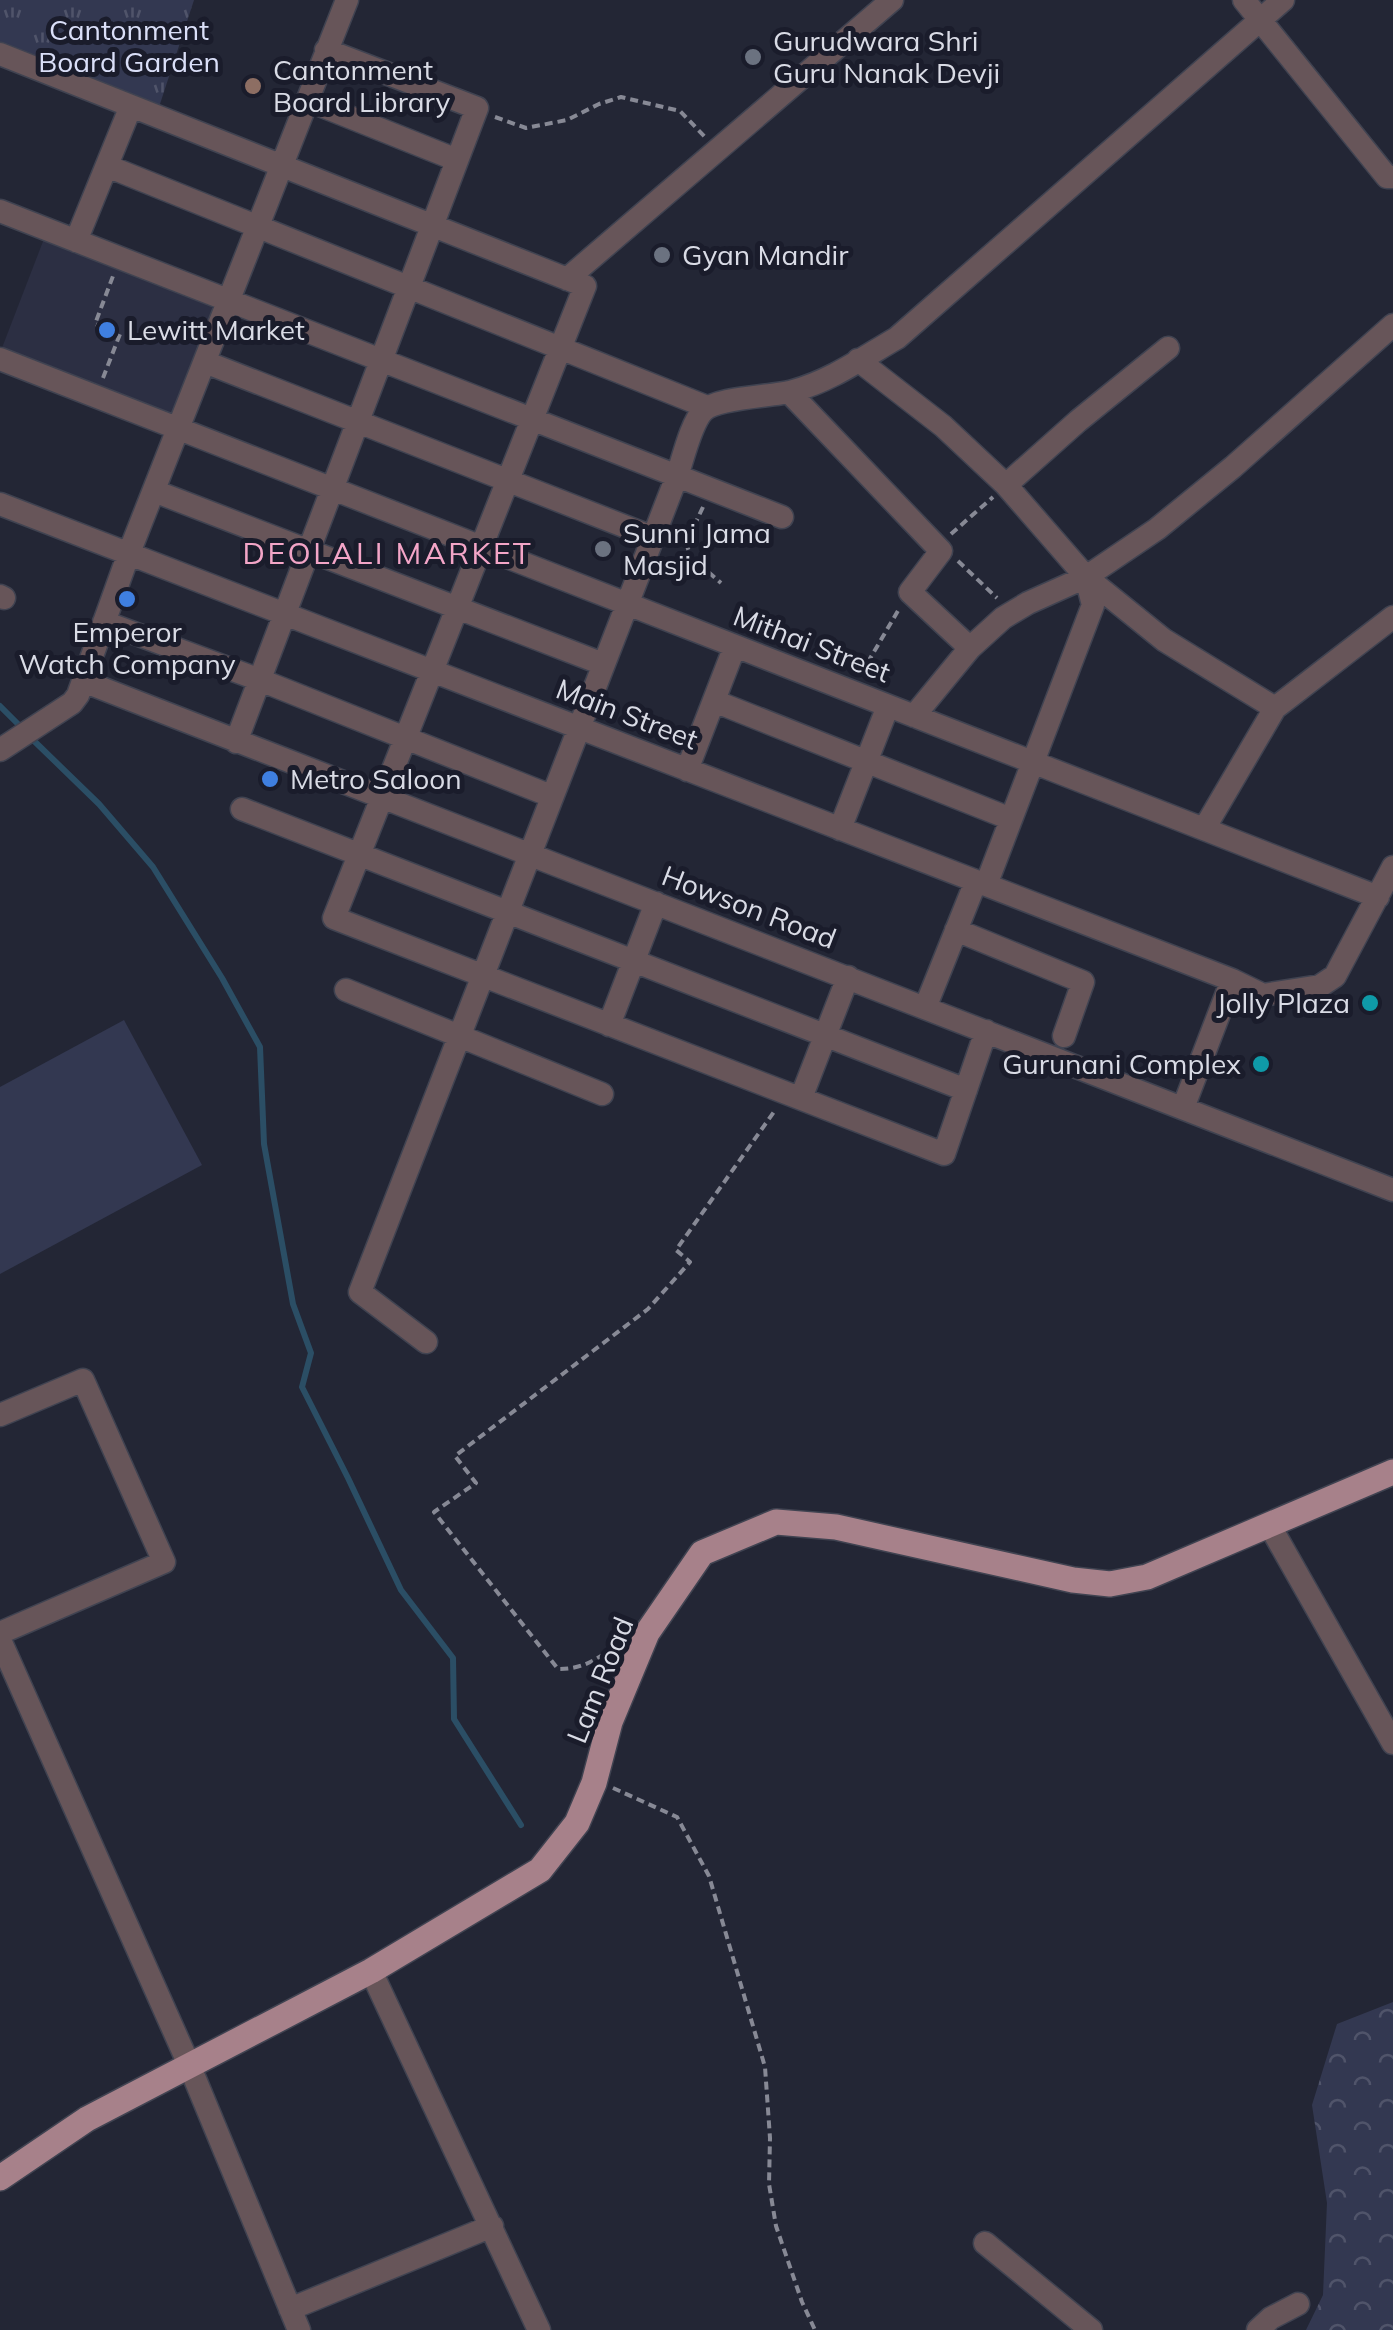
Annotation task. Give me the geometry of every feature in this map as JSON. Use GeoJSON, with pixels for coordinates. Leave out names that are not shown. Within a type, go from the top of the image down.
{"type":"FeatureCollection","features":[{"type":"Feature","properties":{"kind":"main road","name":"Lam Road"},"geometry":{"type":"LineString","coordinates":[[0,2178],[87,2119],[370,1971],[540,1870],[577,1823],[594,1783],[610,1722],[644,1640],[702,1553],[776,1522],[836,1526],[1073,1580],[1110,1584],[1146,1576],[1393,1472]]}},
{"type":"Feature","properties":{"kind":"street"},"geometry":{"type":"LineString","coordinates":[[0,750],[78,695],[129,553],[346,0]]}},
{"type":"Feature","properties":{"kind":"street"},"geometry":{"type":"LineString","coordinates":[[567,279],[892,0]]}},
{"type":"Feature","properties":{"kind":"street"},"geometry":{"type":"LineString","coordinates":[[1244,0],[1387,177],[1393,177]]}},
{"type":"Feature","properties":{"kind":"street"},"geometry":{"type":"LineString","coordinates":[[107,166],[707,407],[788,392],[841,372],[897,338],[1283,0]]}},
{"type":"Feature","properties":{"kind":"street"},"geometry":{"type":"LineString","coordinates":[[236,742],[477,108],[326,50]]}},
{"type":"Feature","properties":{"kind":"street"},"geometry":{"type":"LineString","coordinates":[[0,54],[585,286],[334,918],[944,1154],[986,1031]]}},
{"type":"Feature","properties":{"kind":"street"},"geometry":{"type":"LineString","coordinates":[[306,100],[457,160]]}},
{"type":"Feature","properties":{"kind":"street"},"geometry":{"type":"LineString","coordinates":[[76,241],[131,106]]}},
{"type":"Feature","properties":{"kind":"street"},"geometry":{"type":"LineString","coordinates":[[0,211],[782,517]]}},
{"type":"Feature","properties":{"kind":"street"},"geometry":{"type":"LineString","coordinates":[[914,716],[970,648],[1003,618],[1086,577],[1157,529],[1393,326]]}},
{"type":"Feature","properties":{"kind":"street"},"geometry":{"type":"LineString","coordinates":[[1001,490],[1078,420],[1168,348]]}},
{"type":"Feature","properties":{"kind":"street","name":"Mithai Street"},"geometry":{"type":"LineString","coordinates":[[0,359],[1378,897]]}},
{"type":"Feature","properties":{"kind":"street"},"geometry":{"type":"LineString","coordinates":[[858,360],[942,426],[1086,577],[1164,640],[1275,708]]}},
{"type":"Feature","properties":{"kind":"street"},"geometry":{"type":"LineString","coordinates":[[205,362],[652,538]]}},
{"type":"Feature","properties":{"kind":"street"},"geometry":{"type":"LineString","coordinates":[[788,392],[939,545],[940,552],[910,592],[970,648]]}},
{"type":"Feature","properties":{"kind":"street"},"geometry":{"type":"LineString","coordinates":[[426,1342],[360,1292],[698,416],[707,407]]}},
{"type":"Feature","properties":{"kind":"street"},"geometry":{"type":"LineString","coordinates":[[154,490],[603,664]]}},
{"type":"Feature","properties":{"kind":"street","name":"Main Street"},"geometry":{"type":"LineString","coordinates":[[0,504],[1263,995],[1320,986],[1336,976],[1393,867]]}},
{"type":"Feature","properties":{"kind":"street"},"geometry":{"type":"LineString","coordinates":[[925,1008],[956,930],[1011,819],[1093,605],[1086,577]]}},
{"type":"Feature","properties":{"kind":"street"},"geometry":{"type":"LineString","coordinates":[[1204,829],[1275,708],[1393,617]]}},
{"type":"Feature","properties":{"kind":"street"},"geometry":{"type":"LineString","coordinates":[[104,622],[551,796]]}},
{"type":"Feature","properties":{"kind":"street"},"geometry":{"type":"LineString","coordinates":[[687,770],[735,646]]}},
{"type":"Feature","properties":{"kind":"street","name":"Howson Road"},"geometry":{"type":"LineString","coordinates":[[83,680],[1393,1190]]}},
{"type":"Feature","properties":{"kind":"street"},"geometry":{"type":"LineString","coordinates":[[714,701],[1011,819]]}},
{"type":"Feature","properties":{"kind":"street"},"geometry":{"type":"LineString","coordinates":[[840,829],[888,706]]}},
{"type":"Feature","properties":{"kind":"street"},"geometry":{"type":"LineString","coordinates":[[242,809],[966,1090]]}},
{"type":"Feature","properties":{"kind":"street"},"geometry":{"type":"LineString","coordinates":[[610,1025],[656,903]]}},
{"type":"Feature","properties":{"kind":"street"},"geometry":{"type":"LineString","coordinates":[[956,930],[1083,982],[1064,1036]]}},
{"type":"Feature","properties":{"kind":"street"},"geometry":{"type":"LineString","coordinates":[[794,1096],[825,1036],[848,978]]}},
{"type":"Feature","properties":{"kind":"street"},"geometry":{"type":"LineString","coordinates":[[1184,1108],[1232,980]]}},
{"type":"Feature","properties":{"kind":"street"},"geometry":{"type":"LineString","coordinates":[[346,990],[602,1094]]}},
{"type":"Feature","properties":{"kind":"street"},"geometry":{"type":"LineString","coordinates":[[0,1415],[83,1380],[164,1562],[0,1636],[190,2066],[294,2320],[492,2226]]}},
{"type":"Feature","properties":{"kind":"street"},"geometry":{"type":"LineString","coordinates":[[1270,1526],[1393,1743]]}},
{"type":"Feature","properties":{"kind":"street"},"geometry":{"type":"LineString","coordinates":[[370,1971],[539,2330]]}},
{"type":"Feature","properties":{"kind":"street"},"geometry":{"type":"LineString","coordinates":[[986,2243],[1091,2330]]}},
{"type":"Feature","properties":{"kind":"street"},"geometry":{"type":"LineString","coordinates":[[1258,2330],[1298,2304]]}},
{"type":"Feature","properties":{"kind":"path"},"geometry":{"type":"LineString","coordinates":[[477,108],[526,128],[567,120],[622,97],[680,111],[717,150]]}},
{"type":"Feature","properties":{"kind":"path"},"geometry":{"type":"LineString","coordinates":[[96,396],[120,334],[95,324],[120,258]]}},
{"type":"Feature","properties":{"kind":"path"},"geometry":{"type":"LineString","coordinates":[[712,490],[686,543],[691,558],[721,584]]}},
{"type":"Feature","properties":{"kind":"path"},"geometry":{"type":"LineString","coordinates":[[997,598],[939,545],[1001,490]]}},
{"type":"Feature","properties":{"kind":"path"},"geometry":{"type":"LineString","coordinates":[[851,691],[910,592]]}},
{"type":"Feature","properties":{"kind":"path"},"geometry":{"type":"LineString","coordinates":[[644,1640],[617,1646],[576,1669],[558,1669],[434,1512],[476,1483],[455,1456],[648,1309],[690,1262],[676,1250],[794,1096]]}},
{"type":"Feature","properties":{"kind":"path"},"geometry":{"type":"LineString","coordinates":[[594,1783],[677,1817],[709,1876],[765,2067],[769,2184],[776,2226],[815,2330]]}},
{"type":"Feature","properties":{"kind":"shaded area","name":"Lewitt Market"},"geometry":{"type":"Polygon","coordinates":[[[47,231],[218,298],[169,424],[0,353],[47,231]]]}},
{"type":"Feature","properties":{"kind":"green space","name":"Cantonment Board Garden"},"geometry":{"type":"Polygon","coordinates":[[[0,0],[194,0],[159,107],[0,42],[0,0]]]}},
{"type":"Feature","properties":{"kind":"green space"},"geometry":{"type":"Polygon","coordinates":[[[124,1020],[202,1165],[0,1274],[0,1087],[124,1020]]]}},
{"type":"Feature","properties":{"kind":"green space"},"geometry":{"type":"Polygon","coordinates":[[[1393,2002],[1393,2330],[1306,2330],[1323,2295],[1327,2203],[1312,2105],[1337,2024],[1393,2002]]]}},
{"type":"Feature","properties":{"kind":"waterway"},"geometry":{"type":"LineString","coordinates":[[0,706],[22,728]]}},
{"type":"Feature","properties":{"kind":"waterway"},"geometry":{"type":"LineString","coordinates":[[30,737],[99,804],[153,867],[260,1047],[264,1144],[293,1304],[311,1353],[302,1387],[401,1590],[453,1658],[454,1719],[521,1825]]}},
{"type":"Feature","properties":{"kind":"place","name":"Gurudwara Shri Guru Nanak Devji"},"geometry":{"type":"Point","coordinates":[753,57]}},
{"type":"Feature","properties":{"kind":"place","name":"Cantonment Board Library"},"geometry":{"type":"Point","coordinates":[253,86]}},
{"type":"Feature","properties":{"kind":"place","name":"Gyan Mandir"},"geometry":{"type":"Point","coordinates":[662,255]}},
{"type":"Feature","properties":{"kind":"place","name":"Lewitt Market"},"geometry":{"type":"Point","coordinates":[107,330]}},
{"type":"Feature","properties":{"kind":"place","name":"Sunni Jama Masjid"},"geometry":{"type":"Point","coordinates":[603,549]}},
{"type":"Feature","properties":{"kind":"place","name":"Emperor Watch Company"},"geometry":{"type":"Point","coordinates":[127,599]}},
{"type":"Feature","properties":{"kind":"place","name":"Metro Saloon"},"geometry":{"type":"Point","coordinates":[270,779]}},
{"type":"Feature","properties":{"kind":"place","name":"Jolly Plaza"},"geometry":{"type":"Point","coordinates":[1370,1003]}},
{"type":"Feature","properties":{"kind":"place","name":"Gurunani Complex"},"geometry":{"type":"Point","coordinates":[1261,1064]}},
{"type":"Feature","properties":{"kind":"district","name":"DEOLALI MARKET"},"geometry":{"type":"Point","coordinates":[388,554]}}]}
